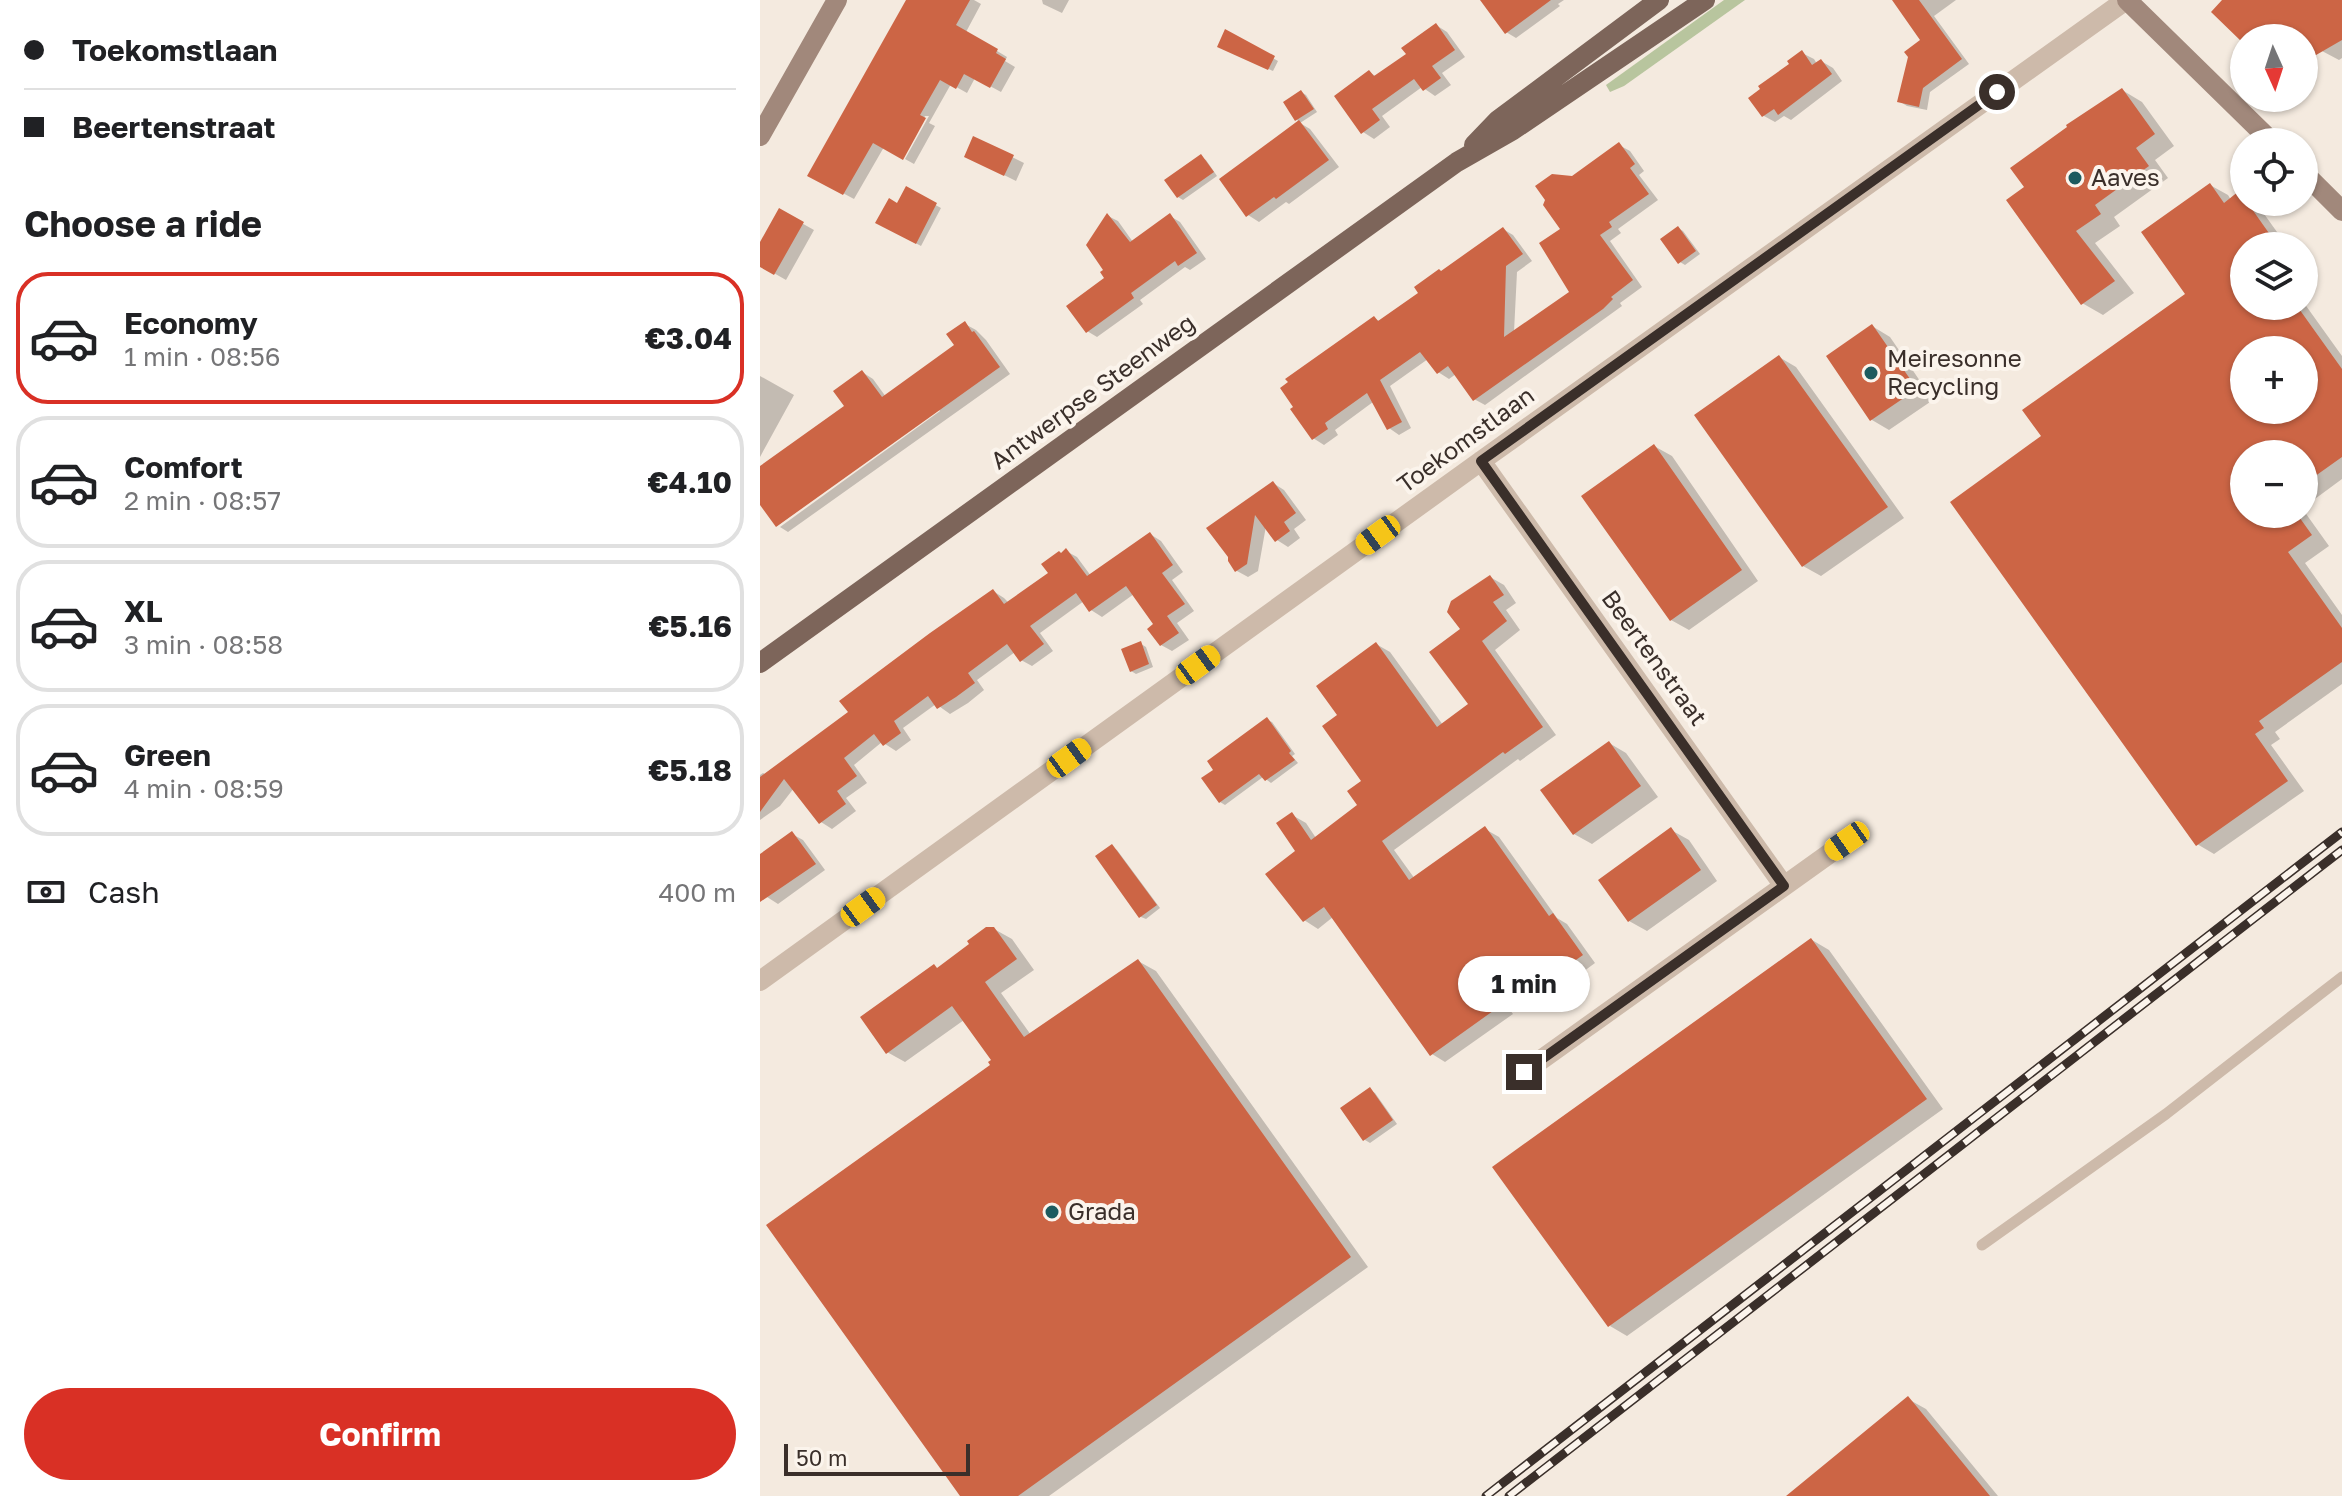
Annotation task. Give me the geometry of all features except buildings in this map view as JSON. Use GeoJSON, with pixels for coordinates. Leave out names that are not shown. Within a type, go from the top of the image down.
{"type":"FeatureCollection","features":[{"type":"Feature","properties":{"kind":"main road","name":"Antwerpse Steenweg"},"geometry":{"type":"LineString","coordinates":[[1457,162],[1498,120],[1659,0]]}},
{"type":"Feature","properties":{"kind":"main road","name":"Antwerpse Steenweg"},"geometry":{"type":"LineString","coordinates":[[760,663],[1457,162],[1513,130],[1705,0]]}},
{"type":"Feature","properties":{"kind":"street"},"geometry":{"type":"LineString","coordinates":[[760,136],[837,0]]}},
{"type":"Feature","properties":{"kind":"street"},"geometry":{"type":"LineString","coordinates":[[2126,0],[2258,128]]}},
{"type":"Feature","properties":{"kind":"street","name":"Toekomstlaan"},"geometry":{"type":"LineString","coordinates":[[760,981],[2126,0]]}},
{"type":"Feature","properties":{"kind":"street"},"geometry":{"type":"LineString","coordinates":[[2318,187],[2342,211]]}},
{"type":"Feature","properties":{"kind":"street","name":"Beertenstraat"},"geometry":{"type":"LineString","coordinates":[[1481,461],[1784,886]]}},
{"type":"Feature","properties":{"kind":"street"},"geometry":{"type":"LineString","coordinates":[[1524,1072],[1847,841]]}},
{"type":"Feature","properties":{"kind":"lane"},"geometry":{"type":"LineString","coordinates":[[1982,1245],[2166,1114],[2342,977]]}},
{"type":"Feature","properties":{"kind":"green space"},"geometry":{"type":"Polygon","coordinates":[[[1724,0],[1745,0],[1624,86],[1610,92],[1606,85],[1724,0]]]}},
{"type":"Feature","properties":{"kind":"railway"},"geometry":{"type":"LineString","coordinates":[[1486,1496],[2342,832]]}},
{"type":"Feature","properties":{"kind":"railway"},"geometry":{"type":"LineString","coordinates":[[1509,1496],[2342,850]]}},
{"type":"Feature","properties":{"kind":"place","name":"Aaves"},"geometry":{"type":"Point","coordinates":[2075,178]}},
{"type":"Feature","properties":{"kind":"place","name":"Meiresonne Recycling"},"geometry":{"type":"Point","coordinates":[1871,373]}},
{"type":"Feature","properties":{"kind":"place","name":"Grada"},"geometry":{"type":"Point","coordinates":[1052,1212]}},
{"type":"Feature","properties":{"kind":"route"},"geometry":{"type":"LineString","coordinates":[[1524,1072],[1784,886],[1481,461],[1997,92]]}}]}
